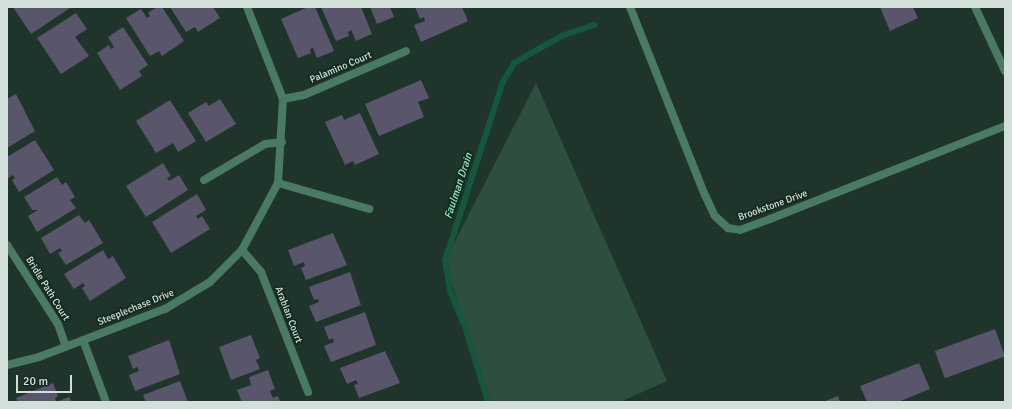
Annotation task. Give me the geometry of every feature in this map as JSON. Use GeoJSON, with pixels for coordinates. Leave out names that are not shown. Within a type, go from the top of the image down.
{"type":"FeatureCollection","features":[{"type":"Feature","properties":{"kind":"street"},"geometry":{"type":"LineString","coordinates":[[248,7],[283,99]]}},
{"type":"Feature","properties":{"kind":"street","name":"Brookstone Drive"},"geometry":{"type":"LineString","coordinates":[[630,7],[705,195],[715,216],[728,228],[740,230],[770,219],[1005,126]]}},
{"type":"Feature","properties":{"kind":"street"},"geometry":{"type":"LineString","coordinates":[[976,7],[1005,71]]}},
{"type":"Feature","properties":{"kind":"street","name":"Palamino Court"},"geometry":{"type":"LineString","coordinates":[[283,99],[304,95],[406,51]]}},
{"type":"Feature","properties":{"kind":"street","name":"Steeplechase Drive"},"geometry":{"type":"LineString","coordinates":[[7,365],[83,340],[180,301],[210,282],[242,250],[262,218],[278,183],[282,142],[283,99]]}},
{"type":"Feature","properties":{"kind":"street"},"geometry":{"type":"LineString","coordinates":[[204,180],[265,144],[282,142]]}},
{"type":"Feature","properties":{"kind":"street"},"geometry":{"type":"LineString","coordinates":[[278,183],[369,209]]}},
{"type":"Feature","properties":{"kind":"street","name":"Bridle Path Court"},"geometry":{"type":"LineString","coordinates":[[7,244],[58,324],[66,346]]}},
{"type":"Feature","properties":{"kind":"street","name":"Arabian Court"},"geometry":{"type":"LineString","coordinates":[[242,250],[261,272],[308,392]]}},
{"type":"Feature","properties":{"kind":"street"},"geometry":{"type":"LineString","coordinates":[[83,340],[106,402]]}},
{"type":"Feature","properties":{"kind":"green space"},"geometry":{"type":"Polygon","coordinates":[[[536,83],[667,381],[620,402],[488,402],[445,261],[536,83]]]}},
{"type":"Feature","properties":{"kind":"building"},"geometry":{"type":"Polygon","coordinates":[[[13,7],[69,7],[70,8],[31,34],[13,7]]]}},
{"type":"Feature","properties":{"kind":"building"},"geometry":{"type":"Polygon","coordinates":[[[157,7],[162,7],[184,41],[162,56],[159,51],[150,56],[126,18],[141,9],[147,18],[150,16],[148,13],[157,7]]]}},
{"type":"Feature","properties":{"kind":"building"},"geometry":{"type":"Polygon","coordinates":[[[170,7],[213,7],[220,18],[198,32],[195,27],[186,32],[170,7]]]}},
{"type":"Feature","properties":{"kind":"building"},"geometry":{"type":"Polygon","coordinates":[[[308,7],[315,7],[334,51],[317,58],[313,48],[310,49],[311,53],[298,58],[281,19],[308,7]]]}},
{"type":"Feature","properties":{"kind":"building"},"geometry":{"type":"Polygon","coordinates":[[[321,7],[361,7],[372,34],[356,41],[351,30],[348,32],[349,36],[336,41],[321,7]]]}},
{"type":"Feature","properties":{"kind":"building"},"geometry":{"type":"Polygon","coordinates":[[[370,7],[390,7],[394,17],[377,24],[370,7]]]}},
{"type":"Feature","properties":{"kind":"building"},"geometry":{"type":"Polygon","coordinates":[[[415,7],[462,7],[468,21],[421,42],[414,25],[425,21],[424,17],[420,19],[415,7]]]}},
{"type":"Feature","properties":{"kind":"building"},"geometry":{"type":"Polygon","coordinates":[[[880,7],[913,7],[918,18],[890,31],[880,7]]]}},
{"type":"Feature","properties":{"kind":"building"},"geometry":{"type":"Polygon","coordinates":[[[76,13],[87,29],[75,37],[89,56],[61,74],[37,38],[76,13]]]}},
{"type":"Feature","properties":{"kind":"building"},"geometry":{"type":"Polygon","coordinates":[[[123,27],[148,65],[139,71],[142,76],[120,90],[97,53],[109,45],[111,49],[114,47],[108,37],[123,27]]]}},
{"type":"Feature","properties":{"kind":"building"},"geometry":{"type":"Polygon","coordinates":[[[421,80],[429,98],[418,102],[424,117],[379,136],[365,104],[421,80]]]}},
{"type":"Feature","properties":{"kind":"building"},"geometry":{"type":"Polygon","coordinates":[[[16,94],[35,131],[7,148],[7,99],[16,94]]]}},
{"type":"Feature","properties":{"kind":"building"},"geometry":{"type":"Polygon","coordinates":[[[220,99],[236,124],[206,142],[188,113],[206,102],[209,106],[220,99]]]}},
{"type":"Feature","properties":{"kind":"building"},"geometry":{"type":"Polygon","coordinates":[[[170,100],[196,141],[178,152],[173,143],[156,153],[136,121],[170,100]]]}},
{"type":"Feature","properties":{"kind":"building"},"geometry":{"type":"Polygon","coordinates":[[[360,113],[379,154],[355,165],[353,161],[345,165],[325,122],[342,115],[344,120],[360,113]]]}},
{"type":"Feature","properties":{"kind":"building"},"geometry":{"type":"Polygon","coordinates":[[[35,140],[54,170],[19,192],[12,180],[15,178],[13,175],[7,179],[7,157],[35,140]]]}},
{"type":"Feature","properties":{"kind":"building"},"geometry":{"type":"Polygon","coordinates":[[[163,163],[171,176],[167,178],[169,181],[179,175],[188,190],[146,217],[126,186],[163,163]]]}},
{"type":"Feature","properties":{"kind":"building"},"geometry":{"type":"Polygon","coordinates":[[[57,177],[62,185],[66,182],[75,197],[70,200],[76,208],[37,232],[28,216],[38,210],[32,210],[24,197],[57,177]]]}},
{"type":"Feature","properties":{"kind":"building"},"geometry":{"type":"Polygon","coordinates":[[[197,194],[206,210],[196,216],[198,219],[202,216],[210,229],[171,253],[152,222],[197,194]]]}},
{"type":"Feature","properties":{"kind":"building"},"geometry":{"type":"Polygon","coordinates":[[[79,215],[85,223],[89,220],[103,243],[66,265],[58,253],[62,251],[60,248],[50,254],[41,238],[79,215]]]}},
{"type":"Feature","properties":{"kind":"building"},"geometry":{"type":"Polygon","coordinates":[[[333,233],[347,265],[306,280],[301,268],[305,266],[304,262],[294,266],[288,250],[333,233]]]}},
{"type":"Feature","properties":{"kind":"building"},"geometry":{"type":"Polygon","coordinates":[[[103,250],[108,259],[113,256],[126,278],[90,301],[82,288],[85,286],[83,283],[74,289],[64,274],[103,250]]]}},
{"type":"Feature","properties":{"kind":"building"},"geometry":{"type":"Polygon","coordinates":[[[350,272],[361,305],[316,322],[309,306],[319,302],[318,299],[314,300],[309,287],[350,272]]]}},
{"type":"Feature","properties":{"kind":"building"},"geometry":{"type":"Polygon","coordinates":[[[365,312],[376,345],[331,362],[324,346],[334,342],[333,338],[329,340],[324,327],[365,312]]]}},
{"type":"Feature","properties":{"kind":"building"},"geometry":{"type":"Polygon","coordinates":[[[995,329],[1005,356],[945,378],[935,351],[995,329]]]}},
{"type":"Feature","properties":{"kind":"building"},"geometry":{"type":"Polygon","coordinates":[[[251,335],[260,358],[256,360],[260,369],[231,380],[219,347],[251,335]]]}},
{"type":"Feature","properties":{"kind":"building"},"geometry":{"type":"Polygon","coordinates":[[[169,340],[180,374],[135,391],[129,375],[139,371],[137,367],[133,369],[128,356],[169,340]]]}},
{"type":"Feature","properties":{"kind":"building"},"geometry":{"type":"Polygon","coordinates":[[[385,351],[400,383],[359,398],[354,385],[358,384],[356,380],[347,384],[340,368],[385,351]]]}},
{"type":"Feature","properties":{"kind":"building"},"geometry":{"type":"Polygon","coordinates":[[[919,363],[930,389],[898,402],[867,402],[860,386],[919,363]]]}},
{"type":"Feature","properties":{"kind":"building"},"geometry":{"type":"Polygon","coordinates":[[[268,370],[275,389],[270,391],[273,398],[278,396],[280,402],[242,402],[237,390],[251,385],[249,377],[268,370]]]}},
{"type":"Feature","properties":{"kind":"building"},"geometry":{"type":"Polygon","coordinates":[[[180,381],[188,402],[146,402],[143,395],[180,381]]]}},
{"type":"Feature","properties":{"kind":"building"},"geometry":{"type":"Polygon","coordinates":[[[53,383],[58,396],[55,398],[56,402],[18,402],[16,398],[53,383]]]}},
{"type":"Feature","properties":{"kind":"building"},"geometry":{"type":"Polygon","coordinates":[[[838,396],[840,402],[823,402],[838,396]]]}},
{"type":"Feature","properties":{"kind":"building"},"geometry":{"type":"Polygon","coordinates":[[[69,397],[72,402],[56,402],[69,397]]]}},
{"type":"Feature","properties":{"kind":"waterway","name":"Faulman Drain"},"geometry":{"type":"LineString","coordinates":[[488,402],[465,327],[450,291],[445,261],[502,84],[514,63],[562,36],[594,25]]}}]}
